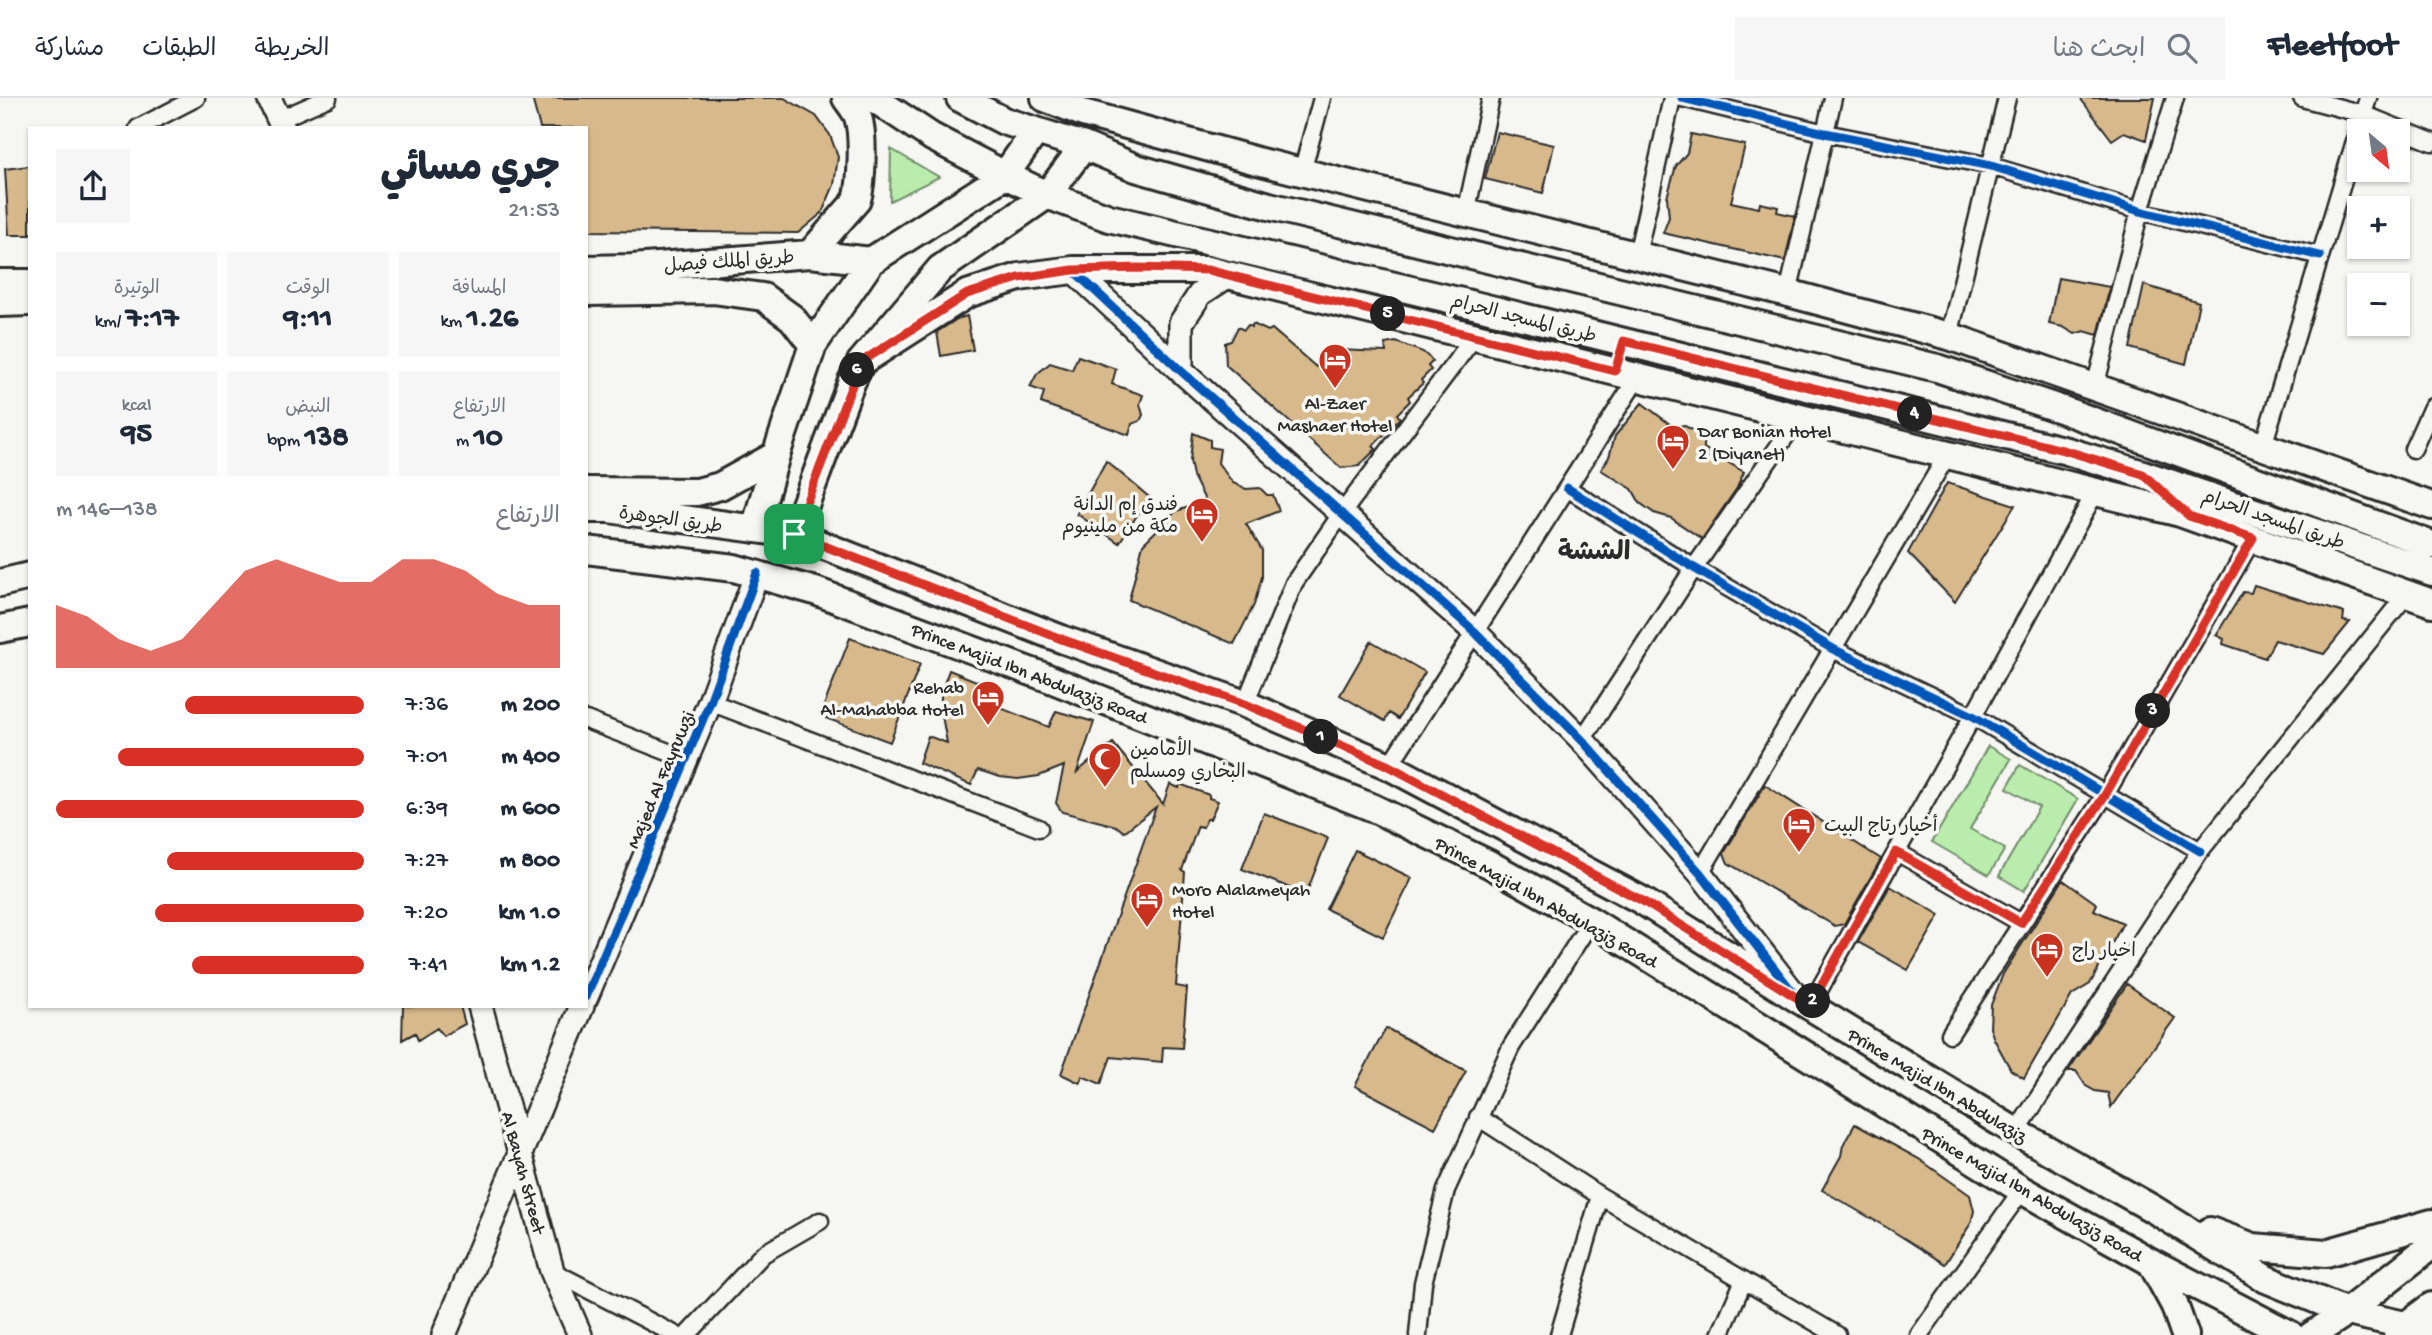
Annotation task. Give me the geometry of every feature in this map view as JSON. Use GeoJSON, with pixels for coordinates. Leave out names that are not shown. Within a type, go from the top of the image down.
{"type":"FeatureCollection","features":[{"type":"Feature","properties":{"kind":"main road"},"geometry":{"type":"LineString","coordinates":[[810,254],[857,200],[860,189],[862,167],[858,117],[846,98]]}},
{"type":"Feature","properties":{"kind":"main road","name":"طريق المسجد الحرام"},"geometry":{"type":"LineString","coordinates":[[873,98],[932,137],[1005,175],[1047,195],[1109,218],[1624,341],[2067,451],[2432,572]]}},
{"type":"Feature","properties":{"kind":"main road","name":"طريق المسجد الحرام"},"geometry":{"type":"LineString","coordinates":[[961,98],[1004,121],[1084,146],[1136,168],[1269,206],[1937,368],[2432,545]]}},
{"type":"Feature","properties":{"kind":"main road"},"geometry":{"type":"LineString","coordinates":[[1045,98],[1083,113],[1302,172],[1788,293],[1949,336],[2432,506]]}},
{"type":"Feature","properties":{"kind":"main road"},"geometry":{"type":"LineString","coordinates":[[755,529],[776,455],[813,345],[871,261],[1005,175],[1036,131]]}},
{"type":"Feature","properties":{"kind":"main road"},"geometry":{"type":"LineString","coordinates":[[794,534],[861,362],[940,269],[1047,195],[1084,146]]}},
{"type":"Feature","properties":{"kind":"main road","name":"طريق الملك فيصل"},"geometry":{"type":"LineString","coordinates":[[588,269],[810,254],[871,261]]}},
{"type":"Feature","properties":{"kind":"main road"},"geometry":{"type":"LineString","coordinates":[[861,362],[967,294],[1019,278],[1073,270],[1208,270],[2189,516],[2432,603]]}},
{"type":"Feature","properties":{"kind":"main road"},"geometry":{"type":"LineString","coordinates":[[0,283],[28,283]]}},
{"type":"Feature","properties":{"kind":"main road","name":"طريق الملك فيصل"},"geometry":{"type":"LineString","coordinates":[[588,292],[713,290],[763,297],[792,318],[813,345]]}},
{"type":"Feature","properties":{"kind":"main road"},"geometry":{"type":"LineString","coordinates":[[0,303],[28,302]]}},
{"type":"Feature","properties":{"kind":"main road"},"geometry":{"type":"LineString","coordinates":[[1624,341],[1626,374]]}},
{"type":"Feature","properties":{"kind":"main road"},"geometry":{"type":"LineString","coordinates":[[2118,431],[2188,420]]}},
{"type":"Feature","properties":{"kind":"main road"},"geometry":{"type":"LineString","coordinates":[[588,491],[697,492],[720,486],[776,455]]}},
{"type":"Feature","properties":{"kind":"main road"},"geometry":{"type":"LineString","coordinates":[[2143,474],[2189,516]]}},
{"type":"Feature","properties":{"kind":"main road","name":"طريق الجوهرة"},"geometry":{"type":"LineString","coordinates":[[588,509],[609,509],[755,529]]}},
{"type":"Feature","properties":{"kind":"main road","name":"Prince Majid Ibn Abdulaziz"},"geometry":{"type":"LineString","coordinates":[[755,529],[794,534],[1064,640],[1245,704],[1389,766],[1641,900],[2016,1132],[2153,1209],[2266,1279],[2398,1331],[2432,1331]]}},
{"type":"Feature","properties":{"kind":"main road","name":"Prince Majid Ibn Abdulaziz Road"},"geometry":{"type":"LineString","coordinates":[[588,551],[734,568],[815,591],[1048,678],[1371,807],[1489,864],[1591,921],[2022,1190],[2151,1262],[2291,1335]]}},
{"type":"Feature","properties":{"kind":"main road"},"geometry":{"type":"LineString","coordinates":[[0,583],[28,576]]}},
{"type":"Feature","properties":{"kind":"main road"},"geometry":{"type":"LineString","coordinates":[[0,629],[28,623]]}},
{"type":"Feature","properties":{"kind":"main road"},"geometry":{"type":"LineString","coordinates":[[1048,678],[1064,640]]}},
{"type":"Feature","properties":{"kind":"main road"},"geometry":{"type":"LineString","coordinates":[[2153,1209],[2253,1247],[2326,1253],[2432,1223]]}},
{"type":"Feature","properties":{"kind":"main road"},"geometry":{"type":"LineString","coordinates":[[2312,1335],[2347,1312],[2432,1245]]}},
{"type":"Feature","properties":{"kind":"main road"},"geometry":{"type":"LineString","coordinates":[[2151,1262],[2174,1304],[2185,1335]]}},
{"type":"Feature","properties":{"kind":"main road"},"geometry":{"type":"LineString","coordinates":[[2398,1331],[2432,1306]]}},
{"type":"Feature","properties":{"kind":"street"},"geometry":{"type":"LineString","coordinates":[[142,126],[196,98]]}},
{"type":"Feature","properties":{"kind":"street"},"geometry":{"type":"LineString","coordinates":[[277,115],[328,98]]}},
{"type":"Feature","properties":{"kind":"street"},"geometry":{"type":"LineString","coordinates":[[1302,172],[1322,98]]}},
{"type":"Feature","properties":{"kind":"street"},"geometry":{"type":"LineString","coordinates":[[1466,213],[1491,98]]}},
{"type":"Feature","properties":{"kind":"street"},"geometry":{"type":"LineString","coordinates":[[1637,255],[1672,98]]}},
{"type":"Feature","properties":{"kind":"street"},"geometry":{"type":"LineString","coordinates":[[1682,98],[1825,133],[1991,166],[2140,211],[2320,256]]}},
{"type":"Feature","properties":{"kind":"street"},"geometry":{"type":"LineString","coordinates":[[1788,293],[1833,98]]}},
{"type":"Feature","properties":{"kind":"street"},"geometry":{"type":"LineString","coordinates":[[1949,336],[2007,98]]}},
{"type":"Feature","properties":{"kind":"street"},"geometry":{"type":"LineString","coordinates":[[2095,387],[2140,211],[2175,98]]}},
{"type":"Feature","properties":{"kind":"street"},"geometry":{"type":"LineString","coordinates":[[2301,98],[2365,106],[2432,142]]}},
{"type":"Feature","properties":{"kind":"street"},"geometry":{"type":"LineString","coordinates":[[2263,446],[2365,106]]}},
{"type":"Feature","properties":{"kind":"street"},"geometry":{"type":"LineString","coordinates":[[1073,270],[1181,371],[1474,631],[1582,740],[1700,873],[1804,1003],[1896,852],[2096,491]]}},
{"type":"Feature","properties":{"kind":"street"},"geometry":{"type":"LineString","coordinates":[[1181,371],[1181,323],[1199,294],[1229,275]]}},
{"type":"Feature","properties":{"kind":"street"},"geometry":{"type":"LineString","coordinates":[[1245,704],[1294,583],[1342,513],[1475,336]]}},
{"type":"Feature","properties":{"kind":"street"},"geometry":{"type":"LineString","coordinates":[[1389,766],[1567,488],[1626,374]]}},
{"type":"Feature","properties":{"kind":"street"},"geometry":{"type":"LineString","coordinates":[[2413,449],[2432,407]]}},
{"type":"Feature","properties":{"kind":"street"},"geometry":{"type":"LineString","coordinates":[[1582,740],[1694,568],[1799,417]]}},
{"type":"Feature","properties":{"kind":"street"},"geometry":{"type":"LineString","coordinates":[[1700,873],[1948,454]]}},
{"type":"Feature","properties":{"kind":"street"},"geometry":{"type":"LineString","coordinates":[[1567,488],[1694,568],[1833,649],[1973,716],[2200,851]]}},
{"type":"Feature","properties":{"kind":"street"},"geometry":{"type":"LineString","coordinates":[[1950,1034],[2105,795],[2253,538]]}},
{"type":"Feature","properties":{"kind":"street","name":"Majed Al Fayruwzi"},"geometry":{"type":"LineString","coordinates":[[589,983],[710,702],[757,573]]}},
{"type":"Feature","properties":{"kind":"street"},"geometry":{"type":"LineString","coordinates":[[2016,1132],[2200,851],[2407,594]]}},
{"type":"Feature","properties":{"kind":"street"},"geometry":{"type":"LineString","coordinates":[[710,702],[1040,828]]}},
{"type":"Feature","properties":{"kind":"street"},"geometry":{"type":"LineString","coordinates":[[588,721],[686,759]]}},
{"type":"Feature","properties":{"kind":"street"},"geometry":{"type":"LineString","coordinates":[[1896,852],[2021,923]]}},
{"type":"Feature","properties":{"kind":"street"},"geometry":{"type":"LineString","coordinates":[[1418,1335],[1423,1283],[1446,1190],[1511,1047],[1591,921]]}},
{"type":"Feature","properties":{"kind":"street","name":"Al Bayah Street"},"geometry":{"type":"LineString","coordinates":[[481,1008],[552,1270],[580,1335]]}},
{"type":"Feature","properties":{"kind":"street"},"geometry":{"type":"LineString","coordinates":[[444,1335],[581,1008]]}},
{"type":"Feature","properties":{"kind":"street"},"geometry":{"type":"LineString","coordinates":[[1478,1117],[1601,1196],[1837,1335]]}},
{"type":"Feature","properties":{"kind":"street"},"geometry":{"type":"LineString","coordinates":[[1919,1335],[2022,1190]]}},
{"type":"Feature","properties":{"kind":"street"},"geometry":{"type":"LineString","coordinates":[[1559,1335],[1601,1196]]}},
{"type":"Feature","properties":{"kind":"street"},"geometry":{"type":"LineString","coordinates":[[687,1335],[763,1254],[820,1221]]}},
{"type":"Feature","properties":{"kind":"street"},"geometry":{"type":"LineString","coordinates":[[552,1270],[676,1335]]}},
{"type":"Feature","properties":{"kind":"street"},"geometry":{"type":"LineString","coordinates":[[1720,1335],[1744,1280]]}},
{"type":"Feature","properties":{"kind":"green space"},"geometry":{"type":"Polygon","coordinates":[[[891,149],[939,177],[890,201],[891,149]]]}},
{"type":"Feature","properties":{"kind":"green space"},"geometry":{"type":"Polygon","coordinates":[[[1988,746],[2011,759],[1970,829],[2005,849],[1989,875],[1932,842],[1988,746]]]}},
{"type":"Feature","properties":{"kind":"green space"},"geometry":{"type":"Polygon","coordinates":[[[2020,765],[2078,799],[2024,891],[1999,876],[2039,807],[2007,788],[2020,765]]]}},
{"type":"Feature","properties":{"kind":"building"},"geometry":{"type":"Polygon","coordinates":[[[532,98],[784,98],[816,116],[830,135],[838,157],[834,185],[822,213],[798,233],[588,231],[588,126],[539,126],[532,98]]]}},
{"type":"Feature","properties":{"kind":"building"},"geometry":{"type":"Polygon","coordinates":[[[2080,98],[2155,98],[2146,140],[2124,132],[2112,140],[2080,98]]]}},
{"type":"Feature","properties":{"kind":"building"},"geometry":{"type":"Polygon","coordinates":[[[1497,132],[1554,145],[1543,193],[1485,179],[1497,132]]]}},
{"type":"Feature","properties":{"kind":"building"},"geometry":{"type":"Polygon","coordinates":[[[1691,134],[1745,145],[1731,202],[1759,208],[1760,203],[1778,207],[1777,212],[1795,216],[1785,261],[1663,233],[1669,217],[1667,197],[1676,166],[1687,153],[1691,134]]]}},
{"type":"Feature","properties":{"kind":"building"},"geometry":{"type":"Polygon","coordinates":[[[28,166],[28,235],[9,235],[5,169],[28,166]]]}},
{"type":"Feature","properties":{"kind":"building"},"geometry":{"type":"Polygon","coordinates":[[[2058,278],[2110,287],[2098,335],[2084,331],[2075,334],[2063,327],[2049,324],[2058,278]]]}},
{"type":"Feature","properties":{"kind":"building"},"geometry":{"type":"Polygon","coordinates":[[[2144,285],[2199,302],[2186,364],[2130,348],[2144,285]]]}},
{"type":"Feature","properties":{"kind":"building"},"geometry":{"type":"Polygon","coordinates":[[[967,316],[973,350],[941,356],[937,332],[967,316]]]}},
{"type":"Feature","properties":{"kind":"building","name":"Al-Zaer Mashaer Hotel"},"geometry":{"type":"Polygon","coordinates":[[[1253,324],[1268,331],[1272,329],[1316,367],[1324,353],[1336,350],[1386,352],[1385,344],[1396,342],[1423,352],[1433,361],[1428,366],[1431,370],[1421,380],[1423,383],[1408,397],[1410,401],[1397,414],[1400,418],[1373,446],[1376,449],[1359,466],[1341,468],[1226,365],[1225,343],[1231,341],[1238,327],[1244,330],[1253,324]]]}},
{"type":"Feature","properties":{"kind":"building"},"geometry":{"type":"Polygon","coordinates":[[[1078,356],[1116,369],[1112,384],[1143,395],[1140,404],[1143,415],[1140,421],[1132,424],[1129,435],[1041,403],[1044,392],[1030,387],[1037,374],[1050,363],[1072,370],[1078,356]]]}},
{"type":"Feature","properties":{"kind":"building","name":"Dar Bonian Hotel 2 (Diyanet)"},"geometry":{"type":"Polygon","coordinates":[[[1642,403],[1675,428],[1683,425],[1695,431],[1704,442],[1704,448],[1744,472],[1737,488],[1702,539],[1671,518],[1654,513],[1640,503],[1632,489],[1601,470],[1609,457],[1615,436],[1642,403]]]}},
{"type":"Feature","properties":{"kind":"building","name":"فندق إم الدانة مكة من ملينيوم"},"geometry":{"type":"Polygon","coordinates":[[[1193,433],[1210,440],[1210,447],[1220,449],[1218,463],[1233,483],[1246,489],[1260,488],[1267,495],[1273,495],[1279,511],[1246,524],[1262,550],[1262,577],[1254,605],[1234,644],[1129,600],[1143,544],[1176,511],[1206,502],[1193,476],[1190,461],[1193,433]]]}},
{"type":"Feature","properties":{"kind":"building"},"geometry":{"type":"Polygon","coordinates":[[[1106,461],[1149,497],[1119,543],[1077,514],[1106,461]]]}},
{"type":"Feature","properties":{"kind":"building"},"geometry":{"type":"Polygon","coordinates":[[[1947,483],[2015,505],[1955,602],[1908,553],[1947,483]]]}},
{"type":"Feature","properties":{"kind":"building"},"geometry":{"type":"Polygon","coordinates":[[[2254,585],[2344,613],[2343,621],[2350,622],[2324,654],[2275,640],[2265,658],[2223,644],[2224,639],[2216,635],[2243,592],[2251,593],[2254,585]]]}},
{"type":"Feature","properties":{"kind":"building"},"geometry":{"type":"Polygon","coordinates":[[[850,638],[920,664],[890,742],[820,716],[850,638]]]}},
{"type":"Feature","properties":{"kind":"building"},"geometry":{"type":"Polygon","coordinates":[[[1371,641],[1425,672],[1398,719],[1389,713],[1385,721],[1340,695],[1371,641]]]}},
{"type":"Feature","properties":{"kind":"building"},"geometry":{"type":"Polygon","coordinates":[[[949,670],[984,684],[980,700],[1049,727],[1056,711],[1094,722],[1077,772],[1113,743],[1163,804],[1170,784],[1179,788],[1180,784],[1218,801],[1210,819],[1207,819],[1203,827],[1198,826],[1182,870],[1185,872],[1176,986],[1187,988],[1182,1048],[1163,1047],[1162,1062],[1111,1057],[1101,1084],[1082,1076],[1080,1083],[1061,1074],[1156,807],[1124,832],[1116,826],[1062,812],[1056,803],[1064,766],[1039,776],[1018,779],[978,770],[971,785],[919,763],[928,736],[947,743],[941,710],[941,692],[949,670]]]}},
{"type":"Feature","properties":{"kind":"building","name":"أخيار رتاج البيت"},"geometry":{"type":"Polygon","coordinates":[[[1765,785],[1881,859],[1844,924],[1835,926],[1728,863],[1724,853],[1765,785]]]}},
{"type":"Feature","properties":{"kind":"building"},"geometry":{"type":"Polygon","coordinates":[[[1264,813],[1328,838],[1306,894],[1242,869],[1264,813]]]}},
{"type":"Feature","properties":{"kind":"building"},"geometry":{"type":"Polygon","coordinates":[[[1355,850],[1412,878],[1383,937],[1326,909],[1355,850]]]}},
{"type":"Feature","properties":{"kind":"building","name":"اخيار راج"},"geometry":{"type":"Polygon","coordinates":[[[2063,880],[2097,904],[2094,910],[2123,923],[2090,984],[2072,995],[2024,1078],[2011,1070],[1994,1039],[1990,1028],[1991,1005],[2003,974],[2063,880]]]}},
{"type":"Feature","properties":{"kind":"building"},"geometry":{"type":"Polygon","coordinates":[[[1890,886],[1940,915],[1908,970],[1858,942],[1890,886]]]}},
{"type":"Feature","properties":{"kind":"building"},"geometry":{"type":"Polygon","coordinates":[[[2127,984],[2175,1018],[2111,1107],[2108,1093],[2095,1091],[2086,1086],[2076,1071],[2068,1071],[2127,984]]]}},
{"type":"Feature","properties":{"kind":"building"},"geometry":{"type":"Polygon","coordinates":[[[403,1008],[461,1008],[465,1024],[443,1036],[437,1028],[418,1040],[415,1033],[402,1040],[403,1008]]]}},
{"type":"Feature","properties":{"kind":"building"},"geometry":{"type":"Polygon","coordinates":[[[1386,1028],[1466,1071],[1435,1128],[1355,1086],[1386,1028]]]}},
{"type":"Feature","properties":{"kind":"building"},"geometry":{"type":"Polygon","coordinates":[[[1855,1124],[1919,1159],[1970,1195],[1974,1211],[1971,1223],[1945,1264],[1822,1190],[1855,1124]]]}},
{"type":"Feature","properties":{"kind":"cycle path"},"geometry":{"type":"LineString","coordinates":[[1682,98],[1825,133],[1991,166],[2140,211],[2320,256]]}},
{"type":"Feature","properties":{"kind":"cycle path"},"geometry":{"type":"LineString","coordinates":[[1073,270],[1181,371],[1474,631],[1582,740],[1700,873],[1798,999]]}},
{"type":"Feature","properties":{"kind":"cycle path"},"geometry":{"type":"LineString","coordinates":[[1567,488],[1694,568],[1833,649],[1973,716],[2200,851]]}},
{"type":"Feature","properties":{"kind":"cycle path"},"geometry":{"type":"LineString","coordinates":[[588,992],[710,702],[757,573]]}},
{"type":"Feature","properties":{"kind":"place","name":"Al-Zaer Mashaer Hotel"},"geometry":{"type":"Point","coordinates":[1335,390]}},
{"type":"Feature","properties":{"kind":"place","name":"Dar Bonian Hotel 2 (Diyanet)"},"geometry":{"type":"Point","coordinates":[1673,471]}},
{"type":"Feature","properties":{"kind":"place","name":"فندق إم الدانة مكة من ملينيوم"},"geometry":{"type":"Point","coordinates":[1202,544]}},
{"type":"Feature","properties":{"kind":"place","name":"Rehab Al-Mahabba Hotel"},"geometry":{"type":"Point","coordinates":[988,727]}},
{"type":"Feature","properties":{"kind":"place","name":"الأمامين البخاري ومسلم"},"geometry":{"type":"Point","coordinates":[1105,789]}},
{"type":"Feature","properties":{"kind":"place","name":"أخيار رتاج البيت"},"geometry":{"type":"Point","coordinates":[1799,854]}},
{"type":"Feature","properties":{"kind":"place","name":"Moro Alalameyah Hotel"},"geometry":{"type":"Point","coordinates":[1147,929]}},
{"type":"Feature","properties":{"kind":"place","name":"اخيار راج"},"geometry":{"type":"Point","coordinates":[2047,979]}},
{"type":"Feature","properties":{"kind":"district","name":"الششة"},"geometry":{"type":"Point","coordinates":[1594,550]}},
{"type":"Feature","properties":{"kind":"route"},"geometry":{"type":"LineString","coordinates":[[1138,268],[1208,270],[1615,371],[1624,341],[2067,451],[2143,474],[2189,516],[2253,538],[2105,795],[2021,923],[1896,852],[1810,1006],[1641,900],[1389,766],[1245,704],[1064,640],[794,534],[861,362],[967,294],[1019,278],[1073,270],[1138,268]]}}]}
